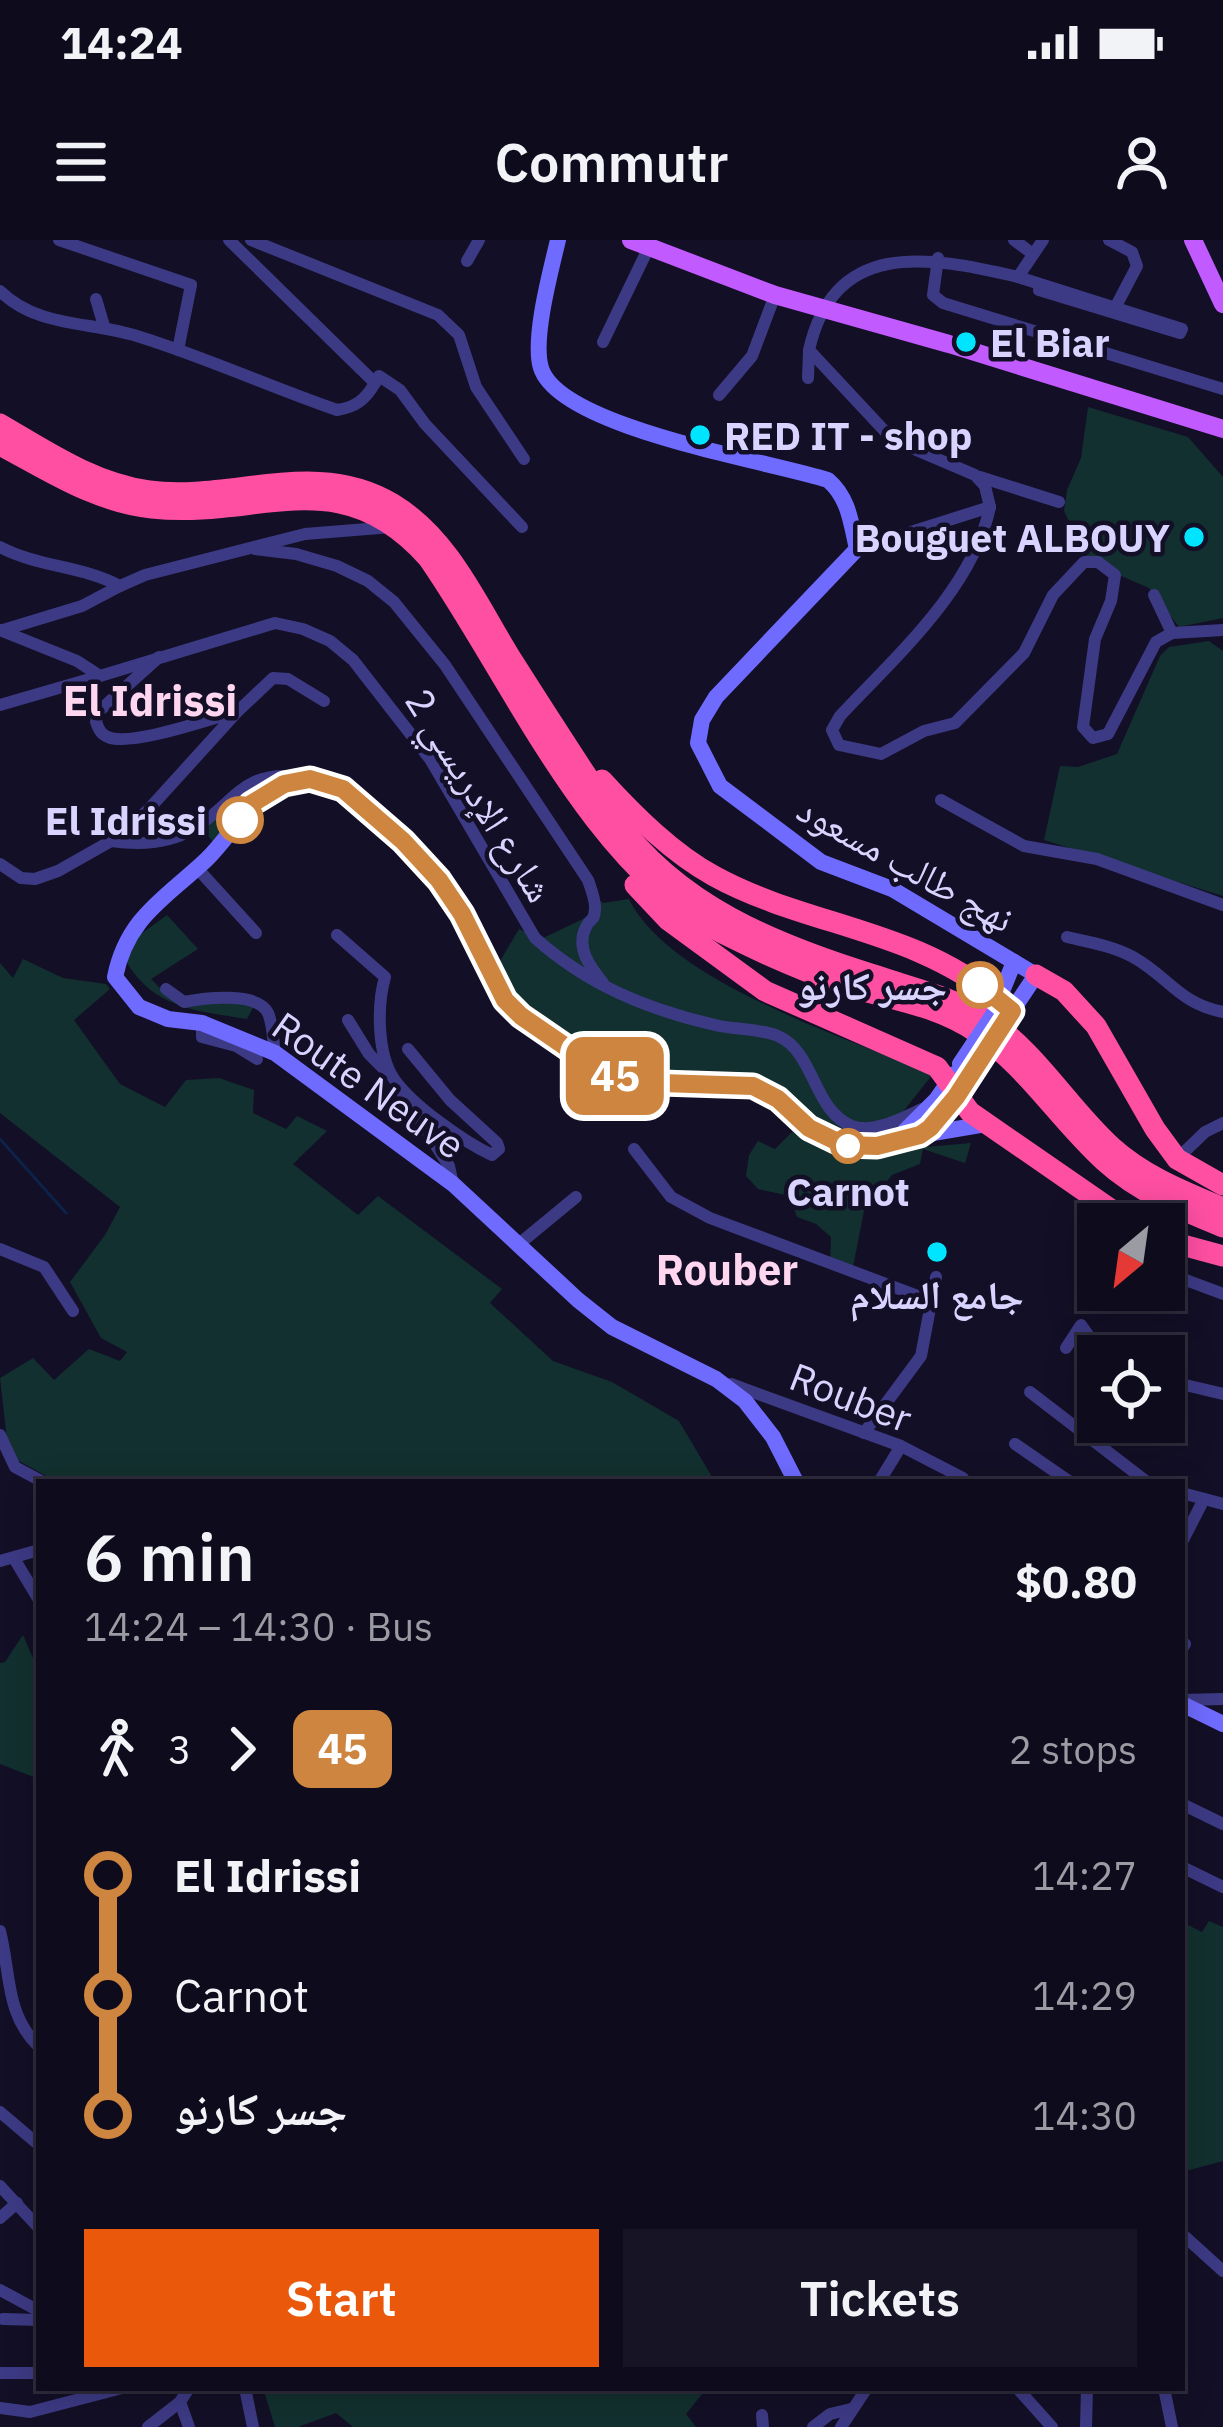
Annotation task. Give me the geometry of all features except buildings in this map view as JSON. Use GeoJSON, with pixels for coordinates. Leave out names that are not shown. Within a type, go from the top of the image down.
{"type":"FeatureCollection","features":[{"type":"Feature","properties":{"kind":"highway"},"geometry":{"type":"LineString","coordinates":[[4,430],[95,496],[130,505],[181,509],[322,499],[360,508],[394,527],[418,546],[438,572],[627,874],[668,920],[765,991],[937,1067],[957,1081],[986,1124],[1101,1203]]}},
{"type":"Feature","properties":{"kind":"highway"},"geometry":{"type":"LineString","coordinates":[[4,430],[100,480],[128,487],[185,492],[330,483],[360,488],[397,506],[444,550],[630,838],[687,892],[779,941],[974,1011],[1024,1048],[1109,1144],[1132,1163],[1223,1208]]}},
{"type":"Feature","properties":{"kind":"highway"},"geometry":{"type":"LineString","coordinates":[[551,721],[627,805],[673,848],[714,876],[891,938],[977,982],[1003,1011]]}},
{"type":"Feature","properties":{"kind":"highway"},"geometry":{"type":"LineString","coordinates":[[565,773],[629,864],[674,903],[722,933],[804,969],[962,1023],[1008,1057],[1084,1141],[1123,1176],[1161,1200],[1223,1227]]}},
{"type":"Feature","properties":{"kind":"highway"},"geometry":{"type":"LineString","coordinates":[[1036,975],[1064,991],[1096,1026],[1177,1159],[1223,1185]]}},
{"type":"Feature","properties":{"kind":"highway"},"geometry":{"type":"LineString","coordinates":[[1185,1246],[1223,1256]]}},
{"type":"Feature","properties":{"kind":"main road"},"geometry":{"type":"LineString","coordinates":[[558,240],[539,346],[541,366],[562,396],[599,415],[664,437],[828,480],[842,492],[857,549]]}},
{"type":"Feature","properties":{"kind":"main road"},"geometry":{"type":"LineString","coordinates":[[1193,240],[1223,304]]}},
{"type":"Feature","properties":{"kind":"main road"},"geometry":{"type":"LineString","coordinates":[[640,245],[776,295],[1223,429]]}},
{"type":"Feature","properties":{"kind":"main road","name":"نهج طالب مسعود"},"geometry":{"type":"LineString","coordinates":[[857,549],[716,697],[702,720],[698,743],[720,786],[821,862],[892,890],[1036,975]]}},
{"type":"Feature","properties":{"kind":"main road"},"geometry":{"type":"LineString","coordinates":[[310,779],[343,789],[403,841],[462,914],[505,1000],[601,1071],[631,1082],[753,1086],[778,1099],[809,1128],[860,1148],[986,1124]]}},
{"type":"Feature","properties":{"kind":"main road","name":"Route Neuve"},"geometry":{"type":"LineString","coordinates":[[310,779],[284,784],[251,804],[197,868],[138,920],[125,938],[115,976],[139,1007],[168,1019],[202,1023],[266,1056],[453,1184],[612,1327],[716,1379],[745,1401],[773,1436],[794,1479]]}},
{"type":"Feature","properties":{"kind":"main road"},"geometry":{"type":"LineString","coordinates":[[1003,1011],[1014,962]]}},
{"type":"Feature","properties":{"kind":"main road"},"geometry":{"type":"LineString","coordinates":[[920,1135],[939,1119],[957,1081],[1003,1011],[1036,975]]}},
{"type":"Feature","properties":{"kind":"main road"},"geometry":{"type":"LineString","coordinates":[[896,1141],[957,1081]]}},
{"type":"Feature","properties":{"kind":"main road"},"geometry":{"type":"LineString","coordinates":[[1185,1704],[1223,1724]]}},
{"type":"Feature","properties":{"kind":"street"},"geometry":{"type":"LineString","coordinates":[[59,240],[191,285],[178,350]]}},
{"type":"Feature","properties":{"kind":"street"},"geometry":{"type":"LineString","coordinates":[[229,240],[375,383]]}},
{"type":"Feature","properties":{"kind":"street"},"geometry":{"type":"LineString","coordinates":[[251,240],[459,335],[476,387],[524,459]]}},
{"type":"Feature","properties":{"kind":"street"},"geometry":{"type":"LineString","coordinates":[[467,261],[479,240]]}},
{"type":"Feature","properties":{"kind":"street"},"geometry":{"type":"LineString","coordinates":[[912,256],[923,240]]}},
{"type":"Feature","properties":{"kind":"street"},"geometry":{"type":"LineString","coordinates":[[1014,240],[1033,254]]}},
{"type":"Feature","properties":{"kind":"street"},"geometry":{"type":"LineString","coordinates":[[1018,277],[1043,240]]}},
{"type":"Feature","properties":{"kind":"street"},"geometry":{"type":"LineString","coordinates":[[1109,240],[1132,252],[1137,266],[1115,308]]}},
{"type":"Feature","properties":{"kind":"street"},"geometry":{"type":"LineString","coordinates":[[603,342],[640,245]]}},
{"type":"Feature","properties":{"kind":"street"},"geometry":{"type":"LineString","coordinates":[[808,379],[808,350],[821,309],[833,291],[880,257],[938,258],[1018,277],[1182,328],[1180,333],[1039,290],[1040,284]]}},
{"type":"Feature","properties":{"kind":"street"},"geometry":{"type":"LineString","coordinates":[[938,258],[933,295],[943,303],[1223,389]]}},
{"type":"Feature","properties":{"kind":"street"},"geometry":{"type":"LineString","coordinates":[[0,291],[35,317],[104,326],[337,410],[353,407],[368,396],[379,376],[400,390],[425,424],[522,526]]}},
{"type":"Feature","properties":{"kind":"street"},"geometry":{"type":"LineString","coordinates":[[719,395],[752,356],[776,295]]}},
{"type":"Feature","properties":{"kind":"street"},"geometry":{"type":"LineString","coordinates":[[96,298],[104,326]]}},
{"type":"Feature","properties":{"kind":"street"},"geometry":{"type":"LineString","coordinates":[[808,350],[893,440],[975,475],[1059,502]]}},
{"type":"Feature","properties":{"kind":"street"},"geometry":{"type":"LineString","coordinates":[[975,475],[986,485],[990,507],[977,542],[929,622],[840,716],[832,730],[839,745],[880,754],[924,731],[956,723],[1024,653],[1053,595],[1084,562],[1098,562],[1115,575],[1111,601],[1094,639],[1083,727],[1093,738],[1108,734],[1156,642],[1172,633],[1223,630]]}},
{"type":"Feature","properties":{"kind":"street"},"geometry":{"type":"LineString","coordinates":[[857,549],[990,507]]}},
{"type":"Feature","properties":{"kind":"street"},"geometry":{"type":"LineString","coordinates":[[0,630],[82,606],[145,575],[304,534],[394,527]]}},
{"type":"Feature","properties":{"kind":"street"},"geometry":{"type":"LineString","coordinates":[[0,547],[120,586]]}},
{"type":"Feature","properties":{"kind":"street"},"geometry":{"type":"LineString","coordinates":[[255,549],[296,554],[353,574],[394,602],[415,625],[588,880],[596,905],[585,928],[584,949],[590,966],[611,992]]}},
{"type":"Feature","properties":{"kind":"street"},"geometry":{"type":"LineString","coordinates":[[1154,596],[1172,633]]}},
{"type":"Feature","properties":{"kind":"street","name":"شارع الإدريسي 2"},"geometry":{"type":"LineString","coordinates":[[0,705],[274,622],[303,629],[330,641],[353,659],[430,759],[535,938],[611,992],[713,1024],[781,1036],[806,1065],[835,1117],[854,1126],[866,1129],[890,1123],[957,1081]]}},
{"type":"Feature","properties":{"kind":"street"},"geometry":{"type":"LineString","coordinates":[[0,630],[77,661],[100,676]]}},
{"type":"Feature","properties":{"kind":"street"},"geometry":{"type":"LineString","coordinates":[[162,654],[97,714],[96,724],[104,735],[112,739],[135,736],[237,712]]}},
{"type":"Feature","properties":{"kind":"street"},"geometry":{"type":"LineString","coordinates":[[0,864],[21,878],[35,879],[111,841],[148,810],[273,679],[288,679],[324,701]]}},
{"type":"Feature","properties":{"kind":"street"},"geometry":{"type":"LineString","coordinates":[[111,841],[170,840],[196,827],[244,786],[261,778],[277,774],[310,779]]}},
{"type":"Feature","properties":{"kind":"street"},"geometry":{"type":"LineString","coordinates":[[941,800],[1024,846],[1096,859],[1223,904]]}},
{"type":"Feature","properties":{"kind":"street"},"geometry":{"type":"LineString","coordinates":[[197,868],[256,933]]}},
{"type":"Feature","properties":{"kind":"street"},"geometry":{"type":"LineString","coordinates":[[225,932],[236,915]]}},
{"type":"Feature","properties":{"kind":"street"},"geometry":{"type":"LineString","coordinates":[[337,935],[385,976],[378,1012],[392,1077],[449,1166],[453,1184]]}},
{"type":"Feature","properties":{"kind":"street"},"geometry":{"type":"LineString","coordinates":[[1067,937],[1138,959],[1189,1003],[1223,1012]]}},
{"type":"Feature","properties":{"kind":"street"},"geometry":{"type":"LineString","coordinates":[[166,989],[184,1002],[213,996],[257,1002],[268,1013],[266,1056]]}},
{"type":"Feature","properties":{"kind":"street"},"geometry":{"type":"LineString","coordinates":[[348,1021],[369,1054],[440,1121],[488,1155],[499,1149],[408,1049]]}},
{"type":"Feature","properties":{"kind":"street"},"geometry":{"type":"LineString","coordinates":[[1177,1159],[1205,1132],[1223,1124]]}},
{"type":"Feature","properties":{"kind":"street"},"geometry":{"type":"LineString","coordinates":[[634,1149],[671,1197],[710,1218],[934,1302]]}},
{"type":"Feature","properties":{"kind":"street"},"geometry":{"type":"LineString","coordinates":[[519,1244],[577,1197]]}},
{"type":"Feature","properties":{"kind":"street"},"geometry":{"type":"LineString","coordinates":[[0,1249],[44,1267],[74,1312]]}},
{"type":"Feature","properties":{"kind":"street"},"geometry":{"type":"LineString","coordinates":[[864,1433],[920,1356],[936,1277]]}},
{"type":"Feature","properties":{"kind":"street"},"geometry":{"type":"LineString","coordinates":[[1185,1280],[1223,1294]]}},
{"type":"Feature","properties":{"kind":"street"},"geometry":{"type":"LineString","coordinates":[[1066,1348],[1081,1325],[1088,1335]]}},
{"type":"Feature","properties":{"kind":"street","name":"Rouber"},"geometry":{"type":"LineString","coordinates":[[716,1379],[901,1446],[963,1478]]}},
{"type":"Feature","properties":{"kind":"street"},"geometry":{"type":"LineString","coordinates":[[1185,1385],[1223,1394]]}},
{"type":"Feature","properties":{"kind":"street"},"geometry":{"type":"LineString","coordinates":[[1030,1392],[1143,1479]]}},
{"type":"Feature","properties":{"kind":"street"},"geometry":{"type":"LineString","coordinates":[[0,1435],[15,1467],[37,1479]]}},
{"type":"Feature","properties":{"kind":"street"},"geometry":{"type":"LineString","coordinates":[[1015,1444],[1066,1479]]}},
{"type":"Feature","properties":{"kind":"street"},"geometry":{"type":"LineString","coordinates":[[881,1479],[901,1446]]}},
{"type":"Feature","properties":{"kind":"street"},"geometry":{"type":"LineString","coordinates":[[1185,1496],[1223,1504]]}},
{"type":"Feature","properties":{"kind":"street"},"geometry":{"type":"LineString","coordinates":[[1185,1535],[1202,1498]]}},
{"type":"Feature","properties":{"kind":"street"},"geometry":{"type":"LineString","coordinates":[[8,1560],[36,1596]]}},
{"type":"Feature","properties":{"kind":"street"},"geometry":{"type":"LineString","coordinates":[[1185,1702],[1223,1699]]}},
{"type":"Feature","properties":{"kind":"street"},"geometry":{"type":"LineString","coordinates":[[1185,1805],[1223,1824]]}},
{"type":"Feature","properties":{"kind":"street"},"geometry":{"type":"LineString","coordinates":[[1185,1868],[1223,1886]]}},
{"type":"Feature","properties":{"kind":"street"},"geometry":{"type":"LineString","coordinates":[[0,1931],[8,1988],[22,2030],[36,2044]]}},
{"type":"Feature","properties":{"kind":"street"},"geometry":{"type":"LineString","coordinates":[[0,2112],[36,2142]]}},
{"type":"Feature","properties":{"kind":"street"},"geometry":{"type":"LineString","coordinates":[[0,2186],[36,2225]]}},
{"type":"Feature","properties":{"kind":"street"},"geometry":{"type":"LineString","coordinates":[[0,2218],[17,2203]]}},
{"type":"Feature","properties":{"kind":"street"},"geometry":{"type":"LineString","coordinates":[[1185,2237],[1223,2271]]}},
{"type":"Feature","properties":{"kind":"street"},"geometry":{"type":"LineString","coordinates":[[0,2290],[36,2309]]}},
{"type":"Feature","properties":{"kind":"street"},"geometry":{"type":"LineString","coordinates":[[3,2319],[36,2320]]}},
{"type":"Feature","properties":{"kind":"street"},"geometry":{"type":"LineString","coordinates":[[0,2373],[36,2373]]}},
{"type":"Feature","properties":{"kind":"street"},"geometry":{"type":"LineString","coordinates":[[0,2408],[30,2412],[110,2391]]}},
{"type":"Feature","properties":{"kind":"street"},"geometry":{"type":"LineString","coordinates":[[150,2427],[188,2391]]}},
{"type":"Feature","properties":{"kind":"street"},"geometry":{"type":"LineString","coordinates":[[246,2391],[253,2427]]}},
{"type":"Feature","properties":{"kind":"street"},"geometry":{"type":"LineString","coordinates":[[842,2427],[865,2391]]}},
{"type":"Feature","properties":{"kind":"street"},"geometry":{"type":"LineString","coordinates":[[1020,2391],[1052,2427]]}},
{"type":"Feature","properties":{"kind":"street"},"geometry":{"type":"LineString","coordinates":[[1086,2427],[1087,2391]]}},
{"type":"Feature","properties":{"kind":"street"},"geometry":{"type":"LineString","coordinates":[[1165,2391],[1172,2427]]}},
{"type":"Feature","properties":{"kind":"street"},"geometry":{"type":"LineString","coordinates":[[180,2402],[189,2427]]}},
{"type":"Feature","properties":{"kind":"street"},"geometry":{"type":"LineString","coordinates":[[813,2427],[830,2414],[851,2409]]}},
{"type":"Feature","properties":{"kind":"green space"},"geometry":{"type":"Polygon","coordinates":[[[1088,407],[1188,437],[1223,477],[1223,618],[1179,627],[1149,588],[1086,556],[1064,511],[1081,458],[1088,407]]]}},
{"type":"Feature","properties":{"kind":"green space"},"geometry":{"type":"Polygon","coordinates":[[[1209,641],[1223,651],[1223,896],[1044,840],[1060,766],[1078,767],[1117,754],[1160,656],[1169,647],[1209,641]]]}},
{"type":"Feature","properties":{"kind":"green space"},"geometry":{"type":"Polygon","coordinates":[[[275,775],[215,844],[199,825],[275,775]]]}},
{"type":"Feature","properties":{"kind":"green space"},"geometry":{"type":"Polygon","coordinates":[[[592,895],[603,903],[629,899],[650,929],[721,982],[811,1025],[933,1074],[890,1128],[849,1141],[826,1136],[782,1095],[632,1076],[604,1066],[512,996],[497,966],[519,929],[541,939],[587,917],[592,895]]]}},
{"type":"Feature","properties":{"kind":"green space"},"geometry":{"type":"Polygon","coordinates":[[[167,915],[198,949],[151,979],[173,1001],[254,1006],[247,1019],[179,1005],[138,978],[127,963],[134,939],[167,915]]]}},
{"type":"Feature","properties":{"kind":"green space"},"geometry":{"type":"Polygon","coordinates":[[[23,959],[63,978],[106,984],[110,989],[74,1020],[120,1084],[165,1107],[186,1080],[219,1078],[254,1090],[253,1113],[286,1129],[297,1116],[327,1131],[293,1164],[358,1215],[378,1196],[502,1289],[490,1303],[553,1361],[612,1382],[679,1421],[713,1479],[52,1479],[19,1461],[7,1440],[0,1378],[33,1358],[54,1380],[89,1349],[120,1361],[127,1352],[101,1338],[70,1282],[120,1207],[0,1113],[0,963],[13,978],[23,959]]]}},
{"type":"Feature","properties":{"kind":"green space"},"geometry":{"type":"Polygon","coordinates":[[[795,1129],[818,1146],[858,1153],[971,1143],[965,1163],[923,1149],[920,1164],[892,1175],[884,1185],[864,1187],[866,1201],[852,1272],[830,1264],[831,1237],[797,1217],[790,1196],[758,1189],[746,1176],[749,1155],[758,1141],[775,1149],[795,1129]]]}},
{"type":"Feature","properties":{"kind":"green space"},"geometry":{"type":"Polygon","coordinates":[[[23,1635],[36,1665],[36,1778],[0,1764],[0,1663],[23,1635]]]}},
{"type":"Feature","properties":{"kind":"green space"},"geometry":{"type":"Polygon","coordinates":[[[1209,1921],[1223,1927],[1223,2161],[1185,2171],[1185,1924],[1202,1932],[1209,1921]]]}},
{"type":"Feature","properties":{"kind":"green space"},"geometry":{"type":"Polygon","coordinates":[[[264,2391],[705,2391],[686,2414],[696,2427],[353,2427],[336,2413],[298,2427],[275,2427],[264,2391]]]}},
{"type":"Feature","properties":{"kind":"waterway"},"geometry":{"type":"LineString","coordinates":[[0,1139],[66,1213]]}},
{"type":"Feature","properties":{"kind":"bus line","name":"45"},"geometry":{"type":"LineString","coordinates":[[240,820],[251,804],[284,784],[310,779],[343,789],[439,880],[462,914],[505,1000],[521,1016],[601,1071],[631,1082],[753,1086],[778,1099],[809,1128],[844,1145],[877,1146],[920,1135],[939,1119],[1012,1011],[980,985]]}},
{"type":"Feature","properties":{"kind":"place","name":"El Biar"},"geometry":{"type":"Point","coordinates":[966,342]}},
{"type":"Feature","properties":{"kind":"place","name":"RED IT - shop"},"geometry":{"type":"Point","coordinates":[700,435]}},
{"type":"Feature","properties":{"kind":"place","name":"Bouguet ALBOUY"},"geometry":{"type":"Point","coordinates":[1194,537]}},
{"type":"Feature","properties":{"kind":"place","name":"El Idrissi"},"geometry":{"type":"Point","coordinates":[240,820]}},
{"type":"Feature","properties":{"kind":"place","name":"جسر كارنو"},"geometry":{"type":"Point","coordinates":[980,985]}},
{"type":"Feature","properties":{"kind":"place","name":"Carnot"},"geometry":{"type":"Point","coordinates":[848,1146]}},
{"type":"Feature","properties":{"kind":"place","name":"جامع السلام"},"geometry":{"type":"Point","coordinates":[937,1252]}},
{"type":"Feature","properties":{"kind":"district","name":"El Idrissi"},"geometry":{"type":"Point","coordinates":[150,700]}},
{"type":"Feature","properties":{"kind":"district","name":"Rouber"},"geometry":{"type":"Point","coordinates":[727,1269]}}]}
